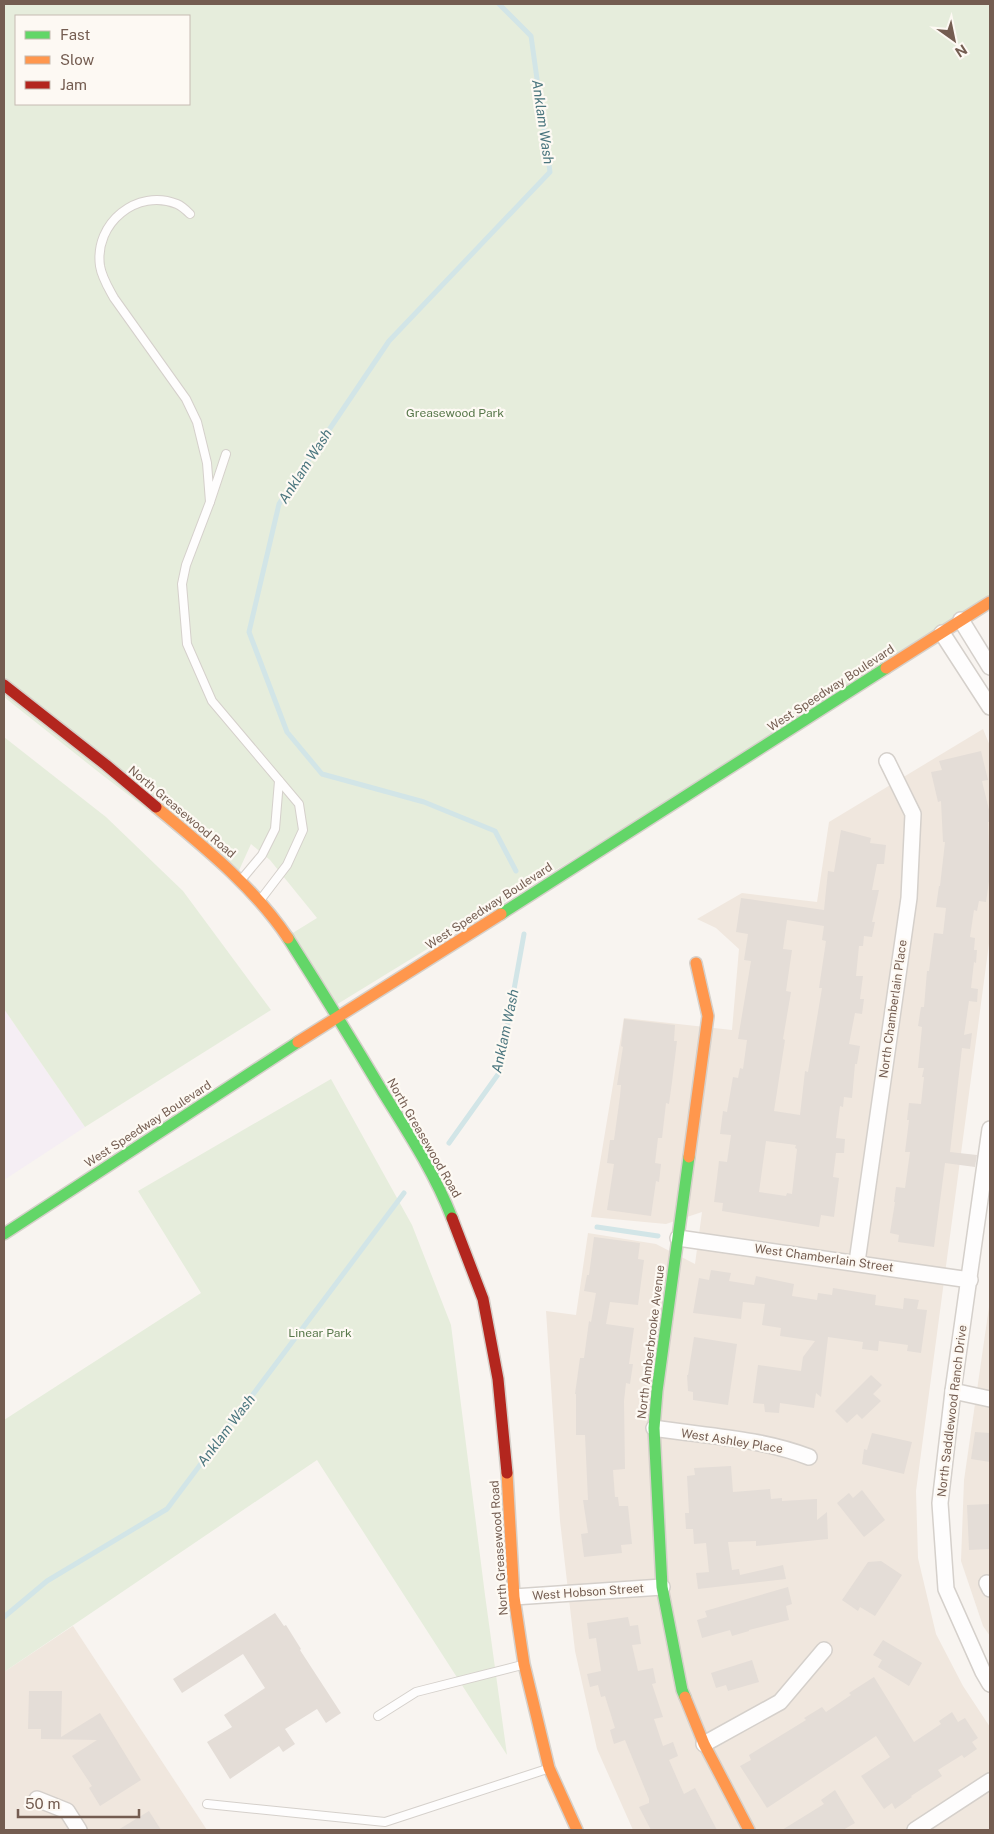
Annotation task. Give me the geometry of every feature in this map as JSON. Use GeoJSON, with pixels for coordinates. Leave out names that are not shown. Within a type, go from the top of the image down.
{"type":"FeatureCollection","features":[{"type":"Feature","properties":{"kind":"street","name":"West Speedway Boulevard"},"geometry":{"type":"LineString","coordinates":[[4,1234],[337,1018],[990,602]]}},
{"type":"Feature","properties":{"kind":"street"},"geometry":{"type":"LineString","coordinates":[[961,620],[990,667]]}},
{"type":"Feature","properties":{"kind":"street"},"geometry":{"type":"LineString","coordinates":[[942,633],[990,706]]}},
{"type":"Feature","properties":{"kind":"street","name":"North Greasewood Road"},"geometry":{"type":"LineString","coordinates":[[4,685],[106,765],[211,853],[260,901],[289,941],[414,1143],[447,1205],[483,1299],[498,1379],[504,1428],[514,1598],[524,1664],[549,1768],[577,1830]]}},
{"type":"Feature","properties":{"kind":"street","name":"North Chamberlain Place"},"geometry":{"type":"LineString","coordinates":[[857,1262],[909,898],[913,814],[887,761]]}},
{"type":"Feature","properties":{"kind":"street","name":"North Amberbrooke Avenue"},"geometry":{"type":"LineString","coordinates":[[696,963],[708,1016],[657,1391],[654,1428],[662,1587],[682,1690],[704,1744],[749,1830]]}},
{"type":"Feature","properties":{"kind":"street","name":"North Saddlewood Ranch Drive"},"geometry":{"type":"LineString","coordinates":[[990,1129],[953,1392],[940,1503],[946,1589],[990,1684]]}},
{"type":"Feature","properties":{"kind":"street","name":"West Chamberlain Street"},"geometry":{"type":"LineString","coordinates":[[678,1238],[857,1262],[970,1280]]}},
{"type":"Feature","properties":{"kind":"street"},"geometry":{"type":"LineString","coordinates":[[953,1392],[990,1399]]}},
{"type":"Feature","properties":{"kind":"street","name":"West Ashley Place"},"geometry":{"type":"LineString","coordinates":[[654,1428],[763,1444],[809,1457]]}},
{"type":"Feature","properties":{"kind":"street","name":"West Hobson Street"},"geometry":{"type":"LineString","coordinates":[[514,1598],[662,1587]]}},
{"type":"Feature","properties":{"kind":"street"},"geometry":{"type":"LineString","coordinates":[[704,1744],[780,1702],[824,1650]]}},
{"type":"Feature","properties":{"kind":"street"},"geometry":{"type":"LineString","coordinates":[[915,1830],[990,1781]]}},
{"type":"Feature","properties":{"kind":"street"},"geometry":{"type":"LineString","coordinates":[[38,1799],[66,1811],[79,1830]]}},
{"type":"Feature","properties":{"kind":"lane"},"geometry":{"type":"LineString","coordinates":[[190,214],[179,205],[160,200],[139,202],[126,209],[110,224],[103,236],[100,266],[104,281],[114,298],[181,392],[197,422],[207,463],[210,502]]}},
{"type":"Feature","properties":{"kind":"lane"},"geometry":{"type":"LineString","coordinates":[[226,454],[186,565],[182,584],[187,644],[212,701],[299,804],[303,830],[287,865],[260,901]]}},
{"type":"Feature","properties":{"kind":"lane"},"geometry":{"type":"LineString","coordinates":[[240,880],[262,855],[275,829],[279,781]]}},
{"type":"Feature","properties":{"kind":"lane"},"geometry":{"type":"LineString","coordinates":[[378,1716],[416,1692],[524,1664]]}},
{"type":"Feature","properties":{"kind":"lane"},"geometry":{"type":"LineString","coordinates":[[207,1804],[385,1822],[549,1768]]}},
{"type":"Feature","properties":{"kind":"shaded area"},"geometry":{"type":"Polygon","coordinates":[[[983,729],[990,746],[990,936],[916,1491],[918,1558],[936,1634],[963,1686],[990,1727],[990,1830],[633,1830],[597,1749],[575,1651],[560,1521],[546,1311],[576,1315],[588,1233],[656,1244],[695,1264],[702,1212],[666,1224],[591,1217],[624,1018],[732,1030],[739,949],[716,928],[697,919],[742,893],[817,902],[829,822],[983,729]]]}},
{"type":"Feature","properties":{"kind":"shaded area"},"geometry":{"type":"Polygon","coordinates":[[[4,1009],[85,1127],[4,1180],[4,1009]]]}},
{"type":"Feature","properties":{"kind":"shaded area"},"geometry":{"type":"Polygon","coordinates":[[[990,1300],[990,1636],[983,1626],[961,1561],[964,1480],[990,1300]]]}},
{"type":"Feature","properties":{"kind":"shaded area"},"geometry":{"type":"Polygon","coordinates":[[[73,1626],[207,1830],[4,1830],[4,1672],[73,1626]]]}},
{"type":"Feature","properties":{"kind":"green space","name":"Greasewood Park"},"geometry":{"type":"Polygon","coordinates":[[[4,4],[990,4],[990,602],[331,1008],[283,939],[317,918],[270,860],[251,844],[236,877],[4,697],[4,4]]]}},
{"type":"Feature","properties":{"kind":"green space"},"geometry":{"type":"Polygon","coordinates":[[[4,737],[106,817],[183,891],[271,1010],[85,1127],[4,1009],[4,737]]]}},
{"type":"Feature","properties":{"kind":"green space","name":"Linear Park"},"geometry":{"type":"Polygon","coordinates":[[[331,1079],[412,1225],[451,1325],[507,1755],[317,1460],[4,1672],[4,1420],[201,1293],[138,1191],[331,1079]]]}},
{"type":"Feature","properties":{"kind":"building"},"geometry":{"type":"Polygon","coordinates":[[[981,751],[988,780],[982,781],[990,814],[990,822],[988,822],[990,874],[986,902],[979,901],[977,911],[974,910],[970,937],[975,938],[974,950],[977,950],[971,988],[978,989],[977,1002],[969,1001],[964,1035],[972,1033],[970,1049],[962,1048],[950,1152],[977,1155],[975,1167],[945,1163],[934,1247],[898,1242],[899,1235],[890,1233],[896,1187],[905,1188],[910,1152],[905,1152],[909,1103],[921,1104],[924,1068],[918,1068],[922,1027],[918,1026],[921,1007],[924,1007],[927,971],[929,971],[934,933],[943,934],[946,908],[936,907],[945,842],[943,842],[941,801],[938,802],[931,772],[942,770],[939,761],[981,751]]]}},
{"type":"Feature","properties":{"kind":"building"},"geometry":{"type":"Polygon","coordinates":[[[841,830],[871,838],[870,843],[886,845],[884,864],[877,864],[872,890],[879,890],[872,922],[875,922],[872,937],[864,936],[863,946],[859,946],[856,976],[863,976],[860,999],[864,999],[862,1014],[855,1013],[849,1044],[860,1046],[857,1064],[855,1064],[852,1098],[844,1097],[843,1107],[840,1106],[836,1138],[845,1139],[844,1153],[836,1153],[833,1177],[839,1178],[834,1217],[821,1215],[819,1227],[722,1211],[723,1203],[714,1202],[719,1161],[727,1162],[731,1135],[720,1134],[723,1111],[727,1112],[733,1077],[738,1078],[740,1068],[743,1069],[747,1040],[738,1039],[751,961],[744,960],[748,934],[736,932],[741,898],[824,910],[828,871],[834,872],[841,830]],[[787,920],[783,949],[792,950],[786,991],[791,992],[774,1111],[800,1115],[805,1071],[808,1072],[822,988],[819,988],[826,941],[822,940],[824,926],[787,920]],[[766,1141],[759,1192],[786,1196],[787,1193],[792,1194],[796,1145],[766,1141]]]}},
{"type":"Feature","properties":{"kind":"building"},"geometry":{"type":"Polygon","coordinates":[[[624,1019],[675,1025],[674,1041],[677,1041],[672,1082],[669,1104],[666,1103],[662,1138],[658,1138],[655,1163],[661,1164],[659,1182],[656,1181],[651,1216],[607,1210],[614,1164],[607,1163],[610,1140],[614,1140],[620,1096],[621,1085],[617,1085],[623,1047],[621,1046],[624,1019]]]}},
{"type":"Feature","properties":{"kind":"building"},"geometry":{"type":"Polygon","coordinates":[[[594,1237],[640,1243],[638,1259],[644,1260],[638,1305],[610,1302],[606,1324],[634,1328],[629,1364],[633,1364],[630,1384],[626,1383],[624,1401],[625,1469],[613,1470],[615,1497],[618,1497],[619,1506],[628,1506],[632,1544],[621,1545],[622,1553],[584,1557],[581,1534],[588,1533],[583,1500],[588,1500],[585,1435],[576,1435],[575,1394],[580,1358],[584,1358],[589,1321],[591,1322],[596,1293],[584,1291],[587,1275],[589,1275],[594,1237]]]}},
{"type":"Feature","properties":{"kind":"building"},"geometry":{"type":"Polygon","coordinates":[[[711,1270],[731,1273],[729,1281],[754,1285],[756,1276],[794,1284],[792,1296],[817,1300],[818,1293],[832,1295],[833,1288],[876,1295],[875,1305],[903,1309],[904,1298],[919,1300],[917,1309],[927,1310],[921,1353],[907,1351],[908,1345],[879,1341],[878,1351],[862,1349],[863,1342],[828,1337],[821,1397],[816,1393],[814,1408],[780,1403],[779,1413],[765,1412],[764,1404],[753,1403],[758,1365],[801,1371],[803,1357],[815,1341],[780,1336],[781,1328],[762,1325],[765,1304],[743,1302],[741,1319],[693,1313],[699,1278],[709,1280],[711,1270]]]}},
{"type":"Feature","properties":{"kind":"building"},"geometry":{"type":"Polygon","coordinates":[[[694,1337],[737,1344],[728,1405],[693,1400],[693,1392],[688,1391],[687,1375],[694,1337]]]}},
{"type":"Feature","properties":{"kind":"building"},"geometry":{"type":"Polygon","coordinates":[[[871,1375],[882,1385],[873,1394],[881,1401],[862,1419],[857,1414],[847,1423],[835,1411],[871,1375]]]}},
{"type":"Feature","properties":{"kind":"building"},"geometry":{"type":"Polygon","coordinates":[[[975,1432],[990,1433],[990,1462],[971,1459],[975,1432]]]}},
{"type":"Feature","properties":{"kind":"building"},"geometry":{"type":"Polygon","coordinates":[[[872,1433],[912,1442],[904,1474],[862,1464],[864,1449],[867,1450],[872,1433]]]}},
{"type":"Feature","properties":{"kind":"building"},"geometry":{"type":"Polygon","coordinates":[[[731,1466],[733,1492],[770,1489],[771,1499],[782,1498],[782,1501],[817,1499],[817,1520],[827,1512],[828,1539],[756,1546],[756,1541],[728,1542],[732,1570],[739,1569],[740,1575],[783,1565],[786,1579],[698,1589],[696,1573],[709,1572],[706,1543],[694,1544],[693,1529],[686,1529],[685,1513],[689,1513],[687,1476],[695,1475],[694,1468],[731,1466]]]}},
{"type":"Feature","properties":{"kind":"building"},"geometry":{"type":"Polygon","coordinates":[[[862,1490],[885,1520],[864,1537],[837,1503],[849,1493],[853,1498],[862,1490]]]}},
{"type":"Feature","properties":{"kind":"building"},"geometry":{"type":"Polygon","coordinates":[[[990,1504],[990,1549],[969,1550],[967,1505],[990,1504]]]}},
{"type":"Feature","properties":{"kind":"building"},"geometry":{"type":"Polygon","coordinates":[[[881,1561],[902,1575],[875,1616],[860,1607],[858,1611],[842,1600],[868,1562],[881,1561]]]}},
{"type":"Feature","properties":{"kind":"building"},"geometry":{"type":"Polygon","coordinates":[[[788,1587],[792,1604],[786,1606],[789,1620],[732,1636],[730,1630],[702,1638],[697,1620],[707,1617],[705,1611],[788,1587]]]}},
{"type":"Feature","properties":{"kind":"building"},"geometry":{"type":"Polygon","coordinates":[[[275,1613],[284,1626],[286,1625],[341,1713],[326,1723],[317,1709],[285,1729],[295,1744],[283,1752],[279,1746],[230,1779],[207,1742],[232,1727],[224,1715],[265,1688],[243,1654],[182,1693],[173,1679],[275,1613]]]}},
{"type":"Feature","properties":{"kind":"building"},"geometry":{"type":"Polygon","coordinates":[[[628,1617],[630,1626],[638,1625],[641,1644],[632,1645],[638,1671],[653,1668],[656,1683],[652,1684],[663,1717],[654,1719],[663,1746],[673,1742],[678,1756],[669,1760],[684,1794],[695,1788],[717,1830],[651,1830],[639,1807],[649,1803],[649,1799],[625,1740],[614,1744],[610,1730],[615,1728],[605,1696],[601,1697],[598,1685],[590,1687],[587,1674],[601,1671],[596,1638],[589,1639],[587,1623],[628,1617]]]}},
{"type":"Feature","properties":{"kind":"building"},"geometry":{"type":"Polygon","coordinates":[[[883,1640],[922,1663],[909,1686],[878,1667],[882,1660],[873,1655],[883,1640]]]}},
{"type":"Feature","properties":{"kind":"building"},"geometry":{"type":"Polygon","coordinates":[[[752,1660],[759,1682],[728,1691],[726,1685],[716,1688],[711,1673],[752,1660]]]}},
{"type":"Feature","properties":{"kind":"building"},"geometry":{"type":"Polygon","coordinates":[[[874,1677],[914,1742],[941,1724],[939,1721],[952,1712],[958,1722],[965,1718],[978,1738],[972,1742],[977,1749],[964,1758],[962,1755],[938,1770],[942,1776],[895,1809],[892,1803],[884,1809],[861,1776],[890,1757],[876,1736],[767,1808],[740,1766],[751,1760],[749,1755],[806,1720],[804,1718],[822,1707],[826,1712],[851,1695],[849,1693],[874,1677]]]}},
{"type":"Feature","properties":{"kind":"building"},"geometry":{"type":"Polygon","coordinates":[[[29,1691],[62,1691],[61,1737],[100,1713],[141,1780],[100,1806],[89,1788],[92,1786],[72,1756],[97,1740],[41,1739],[41,1729],[28,1729],[29,1691]]]}},
{"type":"Feature","properties":{"kind":"building"},"geometry":{"type":"Polygon","coordinates":[[[835,1790],[855,1823],[843,1830],[782,1830],[824,1804],[821,1800],[835,1790]]]}},
{"type":"Feature","properties":{"kind":"building"},"geometry":{"type":"Polygon","coordinates":[[[149,1811],[161,1830],[118,1830],[149,1811]]]}},
{"type":"Feature","properties":{"kind":"waterway","name":"Anklam Wash"},"geometry":{"type":"LineString","coordinates":[[499,4],[531,36],[550,172],[389,341],[279,504],[249,632],[287,732],[322,774],[424,802],[495,831],[516,871]]}},
{"type":"Feature","properties":{"kind":"waterway","name":"Anklam Wash"},"geometry":{"type":"LineString","coordinates":[[449,1143],[499,1073],[524,934]]}},
{"type":"Feature","properties":{"kind":"waterway","name":"Anklam Wash"},"geometry":{"type":"LineString","coordinates":[[4,1617],[47,1581],[167,1509],[404,1193]]}},
{"type":"Feature","properties":{"kind":"waterway"},"geometry":{"type":"LineString","coordinates":[[597,1227],[658,1236]]}},
{"type":"Feature","properties":{"kind":"traffic: fast"},"geometry":{"type":"LineString","coordinates":[[501,914],[886,668]]}},
{"type":"Feature","properties":{"kind":"traffic: fast"},"geometry":{"type":"LineString","coordinates":[[288,938],[421,1154],[452,1218]]}},
{"type":"Feature","properties":{"kind":"traffic: fast"},"geometry":{"type":"LineString","coordinates":[[4,1234],[298,1042]]}},
{"type":"Feature","properties":{"kind":"traffic: fast"},"geometry":{"type":"LineString","coordinates":[[685,1697],[682,1690],[662,1587],[654,1428],[657,1391],[689,1157]]}},
{"type":"Feature","properties":{"kind":"traffic: slow"},"geometry":{"type":"LineString","coordinates":[[886,668],[990,602]]}},
{"type":"Feature","properties":{"kind":"traffic: slow"},"geometry":{"type":"LineString","coordinates":[[156,807],[210,852],[244,884],[288,938]]}},
{"type":"Feature","properties":{"kind":"traffic: slow"},"geometry":{"type":"LineString","coordinates":[[298,1042],[501,914]]}},
{"type":"Feature","properties":{"kind":"traffic: slow"},"geometry":{"type":"LineString","coordinates":[[689,1157],[708,1016],[696,963]]}},
{"type":"Feature","properties":{"kind":"traffic: slow"},"geometry":{"type":"LineString","coordinates":[[507,1473],[514,1597],[524,1664],[549,1768],[577,1830]]}},
{"type":"Feature","properties":{"kind":"traffic: slow"},"geometry":{"type":"LineString","coordinates":[[685,1697],[704,1744],[749,1830]]}},
{"type":"Feature","properties":{"kind":"traffic: jam"},"geometry":{"type":"LineString","coordinates":[[4,685],[156,807]]}},
{"type":"Feature","properties":{"kind":"traffic: jam"},"geometry":{"type":"LineString","coordinates":[[452,1218],[483,1299],[498,1379],[507,1473]]}}]}
